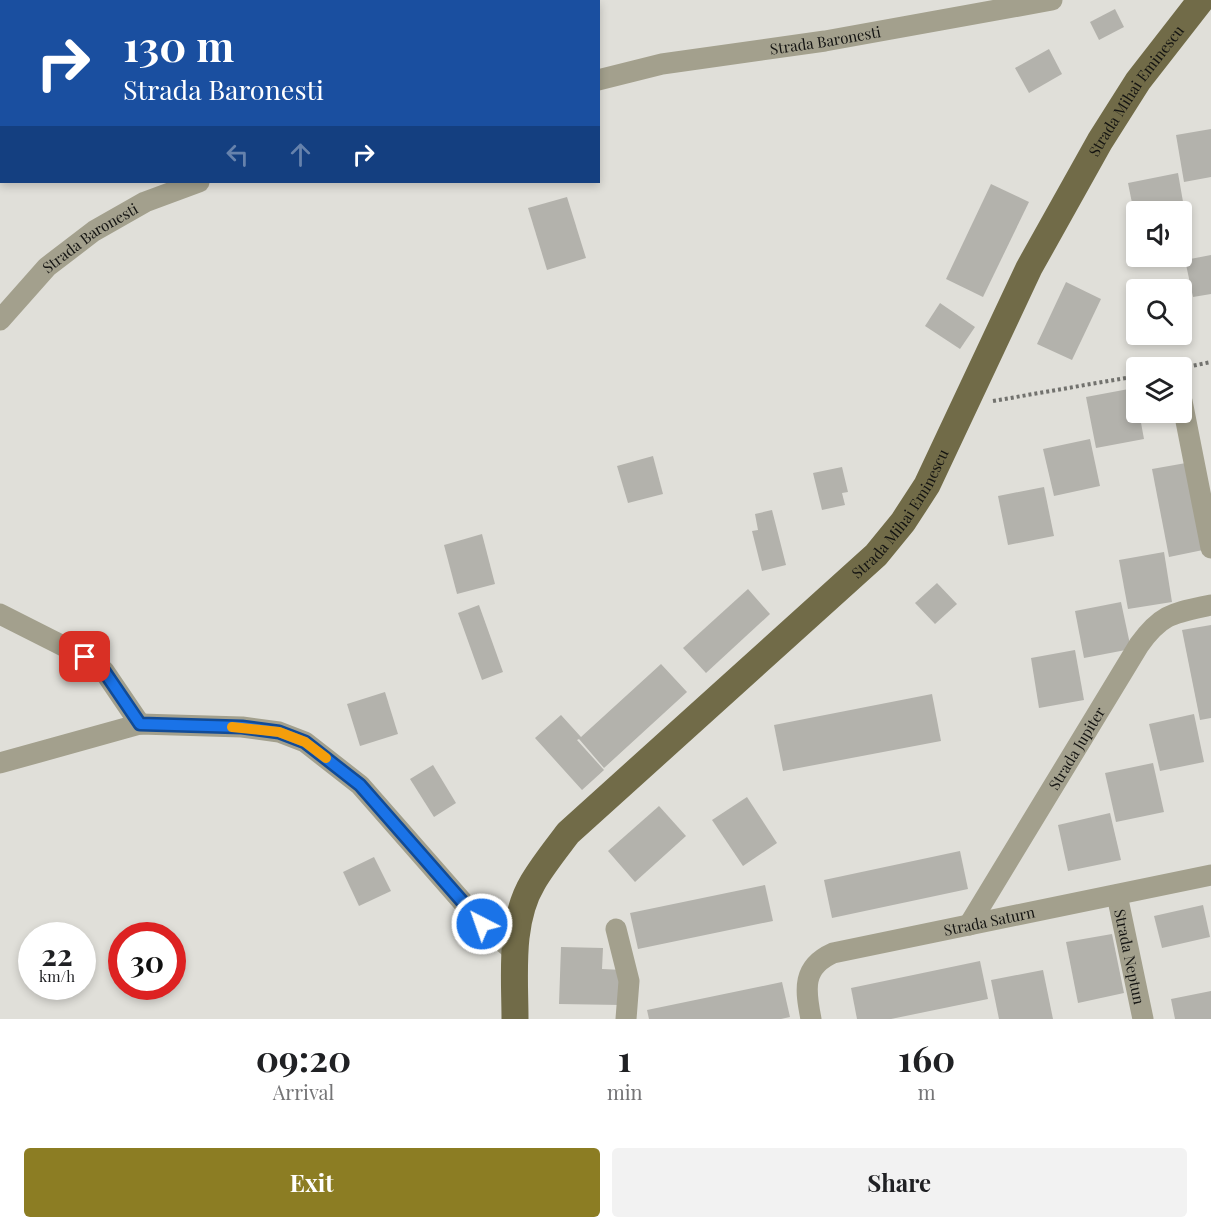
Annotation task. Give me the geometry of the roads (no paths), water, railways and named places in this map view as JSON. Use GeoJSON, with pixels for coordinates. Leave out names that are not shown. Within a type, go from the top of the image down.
{"type":"FeatureCollection","features":[{"type":"Feature","properties":{"kind":"main road","name":"Strada Mihai Eminescu"},"geometry":{"type":"LineString","coordinates":[[515,1019],[516,953],[520,914],[532,883],[568,833],[876,555],[903,522],[927,484],[966,406],[1029,268],[1100,141],[1138,81],[1202,0]]}},
{"type":"Feature","properties":{"kind":"street","name":"Strada Baronesti"},"geometry":{"type":"LineString","coordinates":[[600,80],[662,64],[825,41],[1052,0]]}},
{"type":"Feature","properties":{"kind":"street","name":"Strada Baronesti"},"geometry":{"type":"LineString","coordinates":[[0,320],[47,267],[94,231],[145,202],[196,183]]}},
{"type":"Feature","properties":{"kind":"street"},"geometry":{"type":"LineString","coordinates":[[1186,423],[1211,548]]}},
{"type":"Feature","properties":{"kind":"street","name":"Strada Jupiter"},"geometry":{"type":"LineString","coordinates":[[969,925],[1138,645],[1152,627],[1164,617],[1180,611],[1211,605]]}},
{"type":"Feature","properties":{"kind":"street"},"geometry":{"type":"LineString","coordinates":[[0,614],[85,657],[104,671],[140,724]]}},
{"type":"Feature","properties":{"kind":"street"},"geometry":{"type":"LineString","coordinates":[[0,764],[140,724],[242,727],[279,732],[305,742],[360,785],[482,924],[516,953]]}},
{"type":"Feature","properties":{"kind":"street","name":"Strada Saturn"},"geometry":{"type":"LineString","coordinates":[[810,1013],[807,982],[811,969],[821,958],[833,953],[1211,875]]}},
{"type":"Feature","properties":{"kind":"street","name":"Strada Neptun"},"geometry":{"type":"LineString","coordinates":[[1117,895],[1143,1019]]}},
{"type":"Feature","properties":{"kind":"street"},"geometry":{"type":"LineString","coordinates":[[616,929],[629,981],[626,1019]]}}]}
